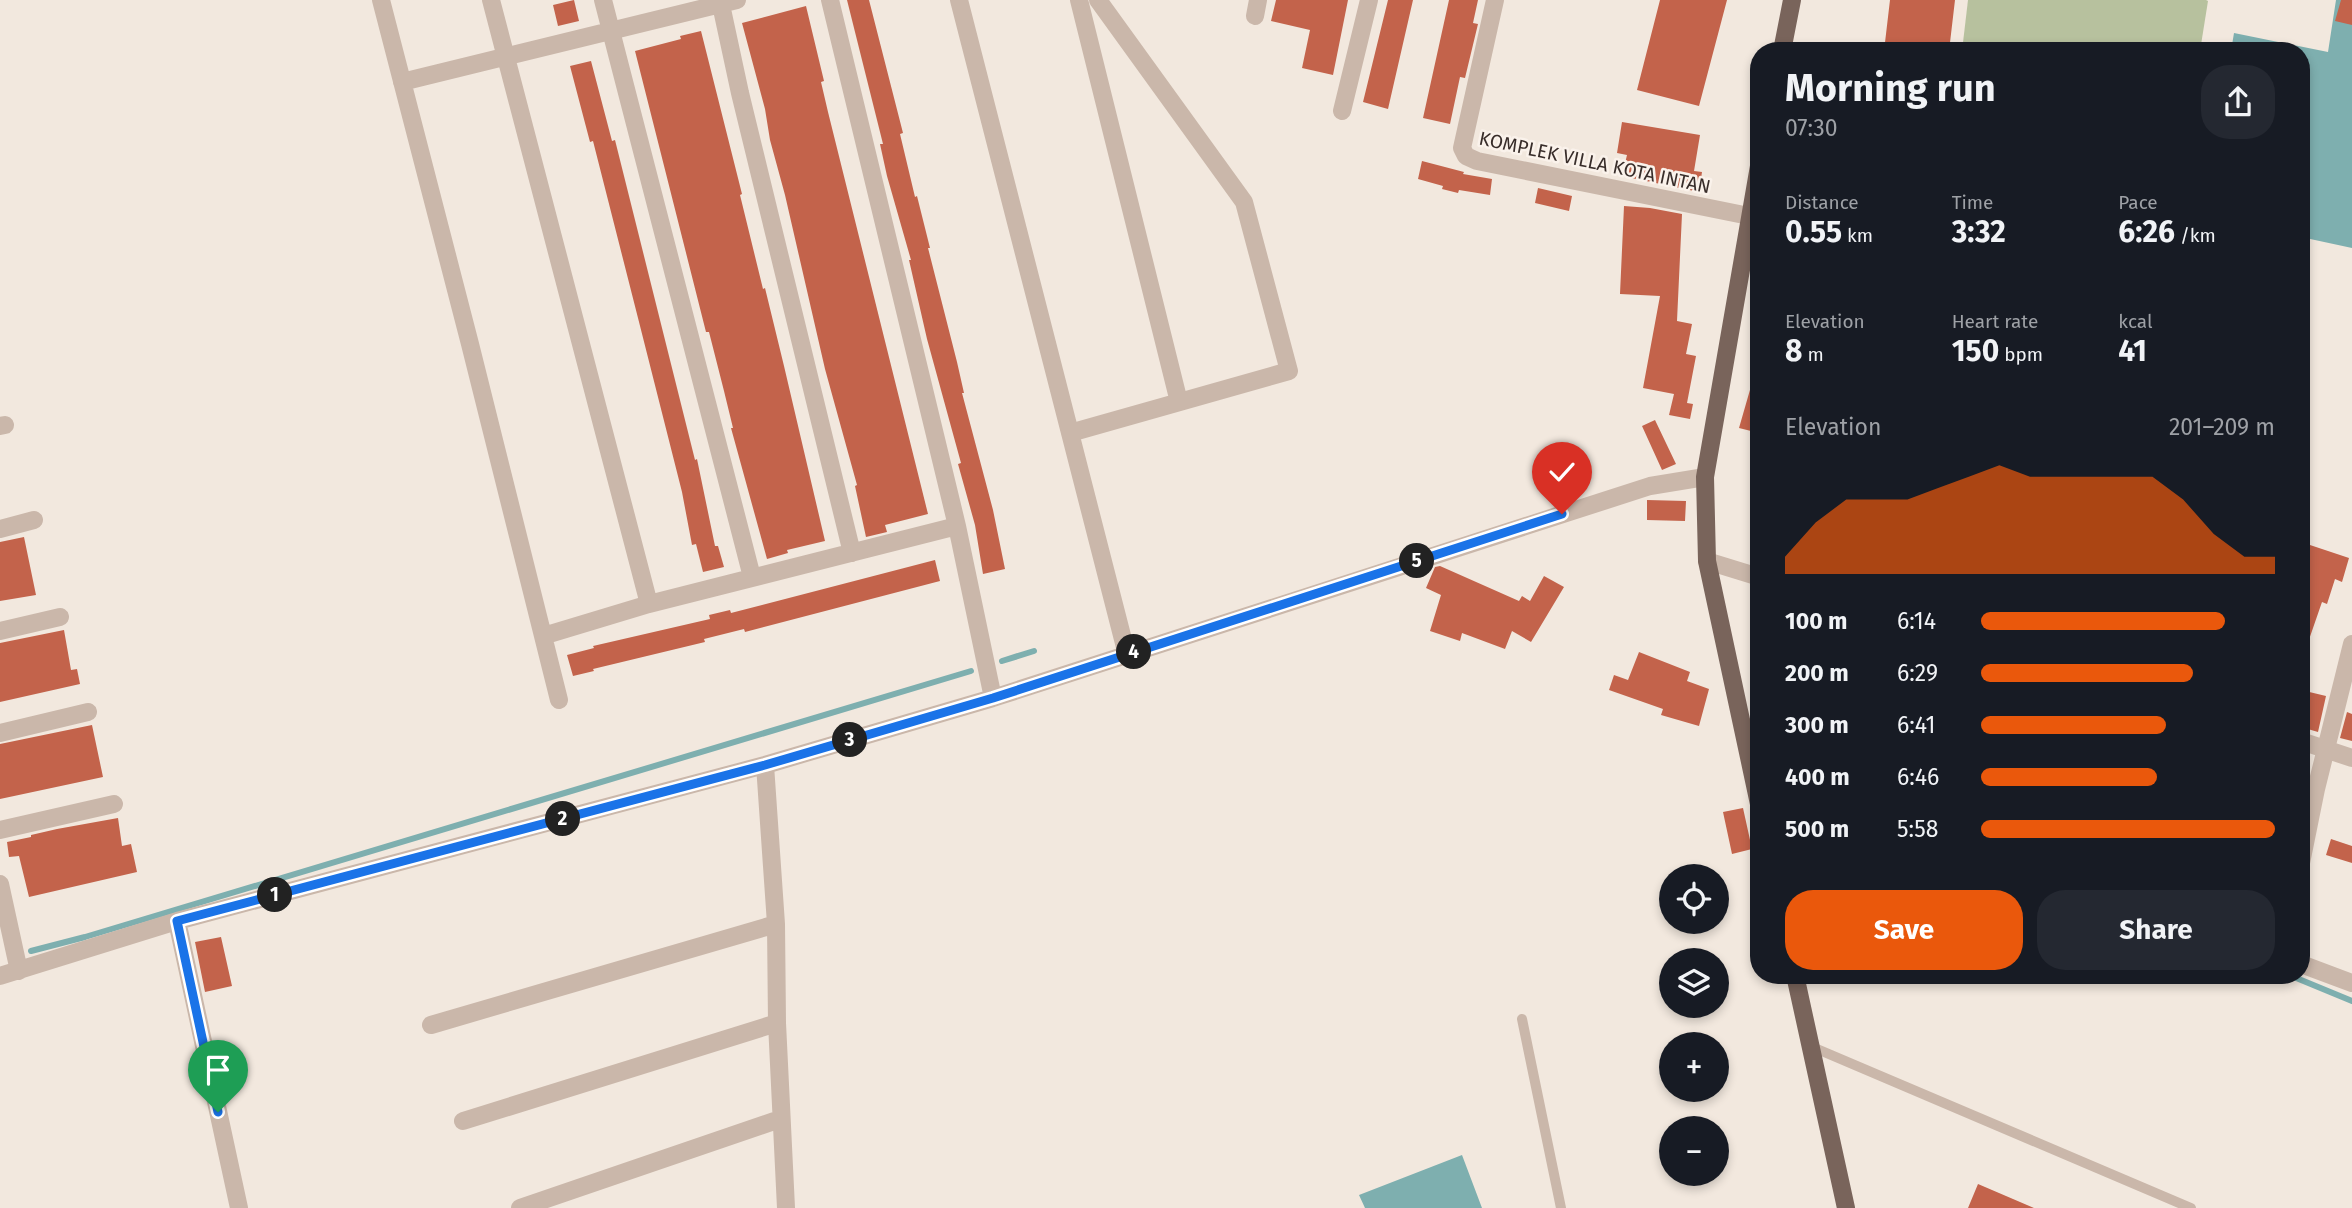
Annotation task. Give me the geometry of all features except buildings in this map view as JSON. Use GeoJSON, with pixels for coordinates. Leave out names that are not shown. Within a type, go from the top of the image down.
{"type":"FeatureCollection","features":[{"type":"Feature","properties":{"kind":"main road"},"geometry":{"type":"LineString","coordinates":[[1784,42],[1791,0]]}},
{"type":"Feature","properties":{"kind":"main road"},"geometry":{"type":"LineString","coordinates":[[1750,211],[1705,477],[1707,561],[1750,762]]}},
{"type":"Feature","properties":{"kind":"main road"},"geometry":{"type":"LineString","coordinates":[[1797,984],[1846,1208]]}},
{"type":"Feature","properties":{"kind":"street"},"geometry":{"type":"LineString","coordinates":[[381,0],[559,700]]}},
{"type":"Feature","properties":{"kind":"street"},"geometry":{"type":"LineString","coordinates":[[491,0],[649,604]]}},
{"type":"Feature","properties":{"kind":"street"},"geometry":{"type":"LineString","coordinates":[[603,0],[752,577]]}},
{"type":"Feature","properties":{"kind":"street"},"geometry":{"type":"LineString","coordinates":[[830,0],[957,526],[993,698]]}},
{"type":"Feature","properties":{"kind":"street"},"geometry":{"type":"LineString","coordinates":[[959,0],[1127,655]]}},
{"type":"Feature","properties":{"kind":"street"},"geometry":{"type":"LineString","coordinates":[[1079,0],[1179,402]]}},
{"type":"Feature","properties":{"kind":"street"},"geometry":{"type":"LineString","coordinates":[[1070,433],[1289,371],[1244,202],[1098,0]]}},
{"type":"Feature","properties":{"kind":"street"},"geometry":{"type":"LineString","coordinates":[[1342,111],[1369,0]]}},
{"type":"Feature","properties":{"kind":"street","name":"KOMPLEK VILLA KOTA INTAN"},"geometry":{"type":"LineString","coordinates":[[1494,0],[1462,148],[1466,156],[1476,161],[1749,216]]}},
{"type":"Feature","properties":{"kind":"street"},"geometry":{"type":"LineString","coordinates":[[402,82],[611,32],[726,1],[740,93],[852,553]]}},
{"type":"Feature","properties":{"kind":"street"},"geometry":{"type":"LineString","coordinates":[[0,976],[177,921],[765,765],[993,698],[1650,486],[1705,477]]}},
{"type":"Feature","properties":{"kind":"street"},"geometry":{"type":"LineString","coordinates":[[0,529],[34,520]]}},
{"type":"Feature","properties":{"kind":"street"},"geometry":{"type":"LineString","coordinates":[[544,636],[649,604],[957,526]]}},
{"type":"Feature","properties":{"kind":"street"},"geometry":{"type":"LineString","coordinates":[[1707,561],[1750,574]]}},
{"type":"Feature","properties":{"kind":"street"},"geometry":{"type":"LineString","coordinates":[[0,631],[60,617]]}},
{"type":"Feature","properties":{"kind":"street"},"geometry":{"type":"LineString","coordinates":[[2310,822],[2352,644]]}},
{"type":"Feature","properties":{"kind":"street"},"geometry":{"type":"LineString","coordinates":[[0,733],[88,712]]}},
{"type":"Feature","properties":{"kind":"street"},"geometry":{"type":"LineString","coordinates":[[2310,744],[2352,758]]}},
{"type":"Feature","properties":{"kind":"street"},"geometry":{"type":"LineString","coordinates":[[765,765],[776,924],[780,1119],[786,1208]]}},
{"type":"Feature","properties":{"kind":"street"},"geometry":{"type":"LineString","coordinates":[[0,830],[114,804]]}},
{"type":"Feature","properties":{"kind":"street"},"geometry":{"type":"LineString","coordinates":[[0,884],[19,971]]}},
{"type":"Feature","properties":{"kind":"street"},"geometry":{"type":"LineString","coordinates":[[177,921],[239,1208]]}},
{"type":"Feature","properties":{"kind":"street"},"geometry":{"type":"LineString","coordinates":[[431,1026],[776,924]]}},
{"type":"Feature","properties":{"kind":"street"},"geometry":{"type":"LineString","coordinates":[[2310,968],[2352,984]]}},
{"type":"Feature","properties":{"kind":"street"},"geometry":{"type":"LineString","coordinates":[[463,1121],[777,1023]]}},
{"type":"Feature","properties":{"kind":"street"},"geometry":{"type":"LineString","coordinates":[[520,1208],[780,1119]]}},
{"type":"Feature","properties":{"kind":"lane"},"geometry":{"type":"LineString","coordinates":[[1522,1019],[1561,1208]]}},
{"type":"Feature","properties":{"kind":"lane"},"geometry":{"type":"LineString","coordinates":[[1810,1045],[2191,1208]]}},
{"type":"Feature","properties":{"kind":"green space"},"geometry":{"type":"Polygon","coordinates":[[[1968,0],[2208,1],[2201,42],[1963,42],[1968,0]]]}},
{"type":"Feature","properties":{"kind":"water"},"geometry":{"type":"Polygon","coordinates":[[[2336,0],[2352,0],[2352,248],[2310,239],[2310,48],[2328,52],[2336,0]]]}},
{"type":"Feature","properties":{"kind":"water"},"geometry":{"type":"Polygon","coordinates":[[[2234,33],[2279,42],[2232,42],[2234,33]]]}},
{"type":"Feature","properties":{"kind":"water"},"geometry":{"type":"Polygon","coordinates":[[[1462,1155],[1482,1208],[1365,1208],[1359,1195],[1462,1155]]]}},
{"type":"Feature","properties":{"kind":"waterway"},"geometry":{"type":"LineString","coordinates":[[1002,661],[1034,651]]}},
{"type":"Feature","properties":{"kind":"waterway"},"geometry":{"type":"LineString","coordinates":[[31,951],[971,671]]}},
{"type":"Feature","properties":{"kind":"waterway"},"geometry":{"type":"LineString","coordinates":[[2310,984],[2352,1001]]}},
{"type":"Feature","properties":{"kind":"route"},"geometry":{"type":"LineString","coordinates":[[218,1112],[177,921],[765,765],[993,698],[1562,514]]}}]}
